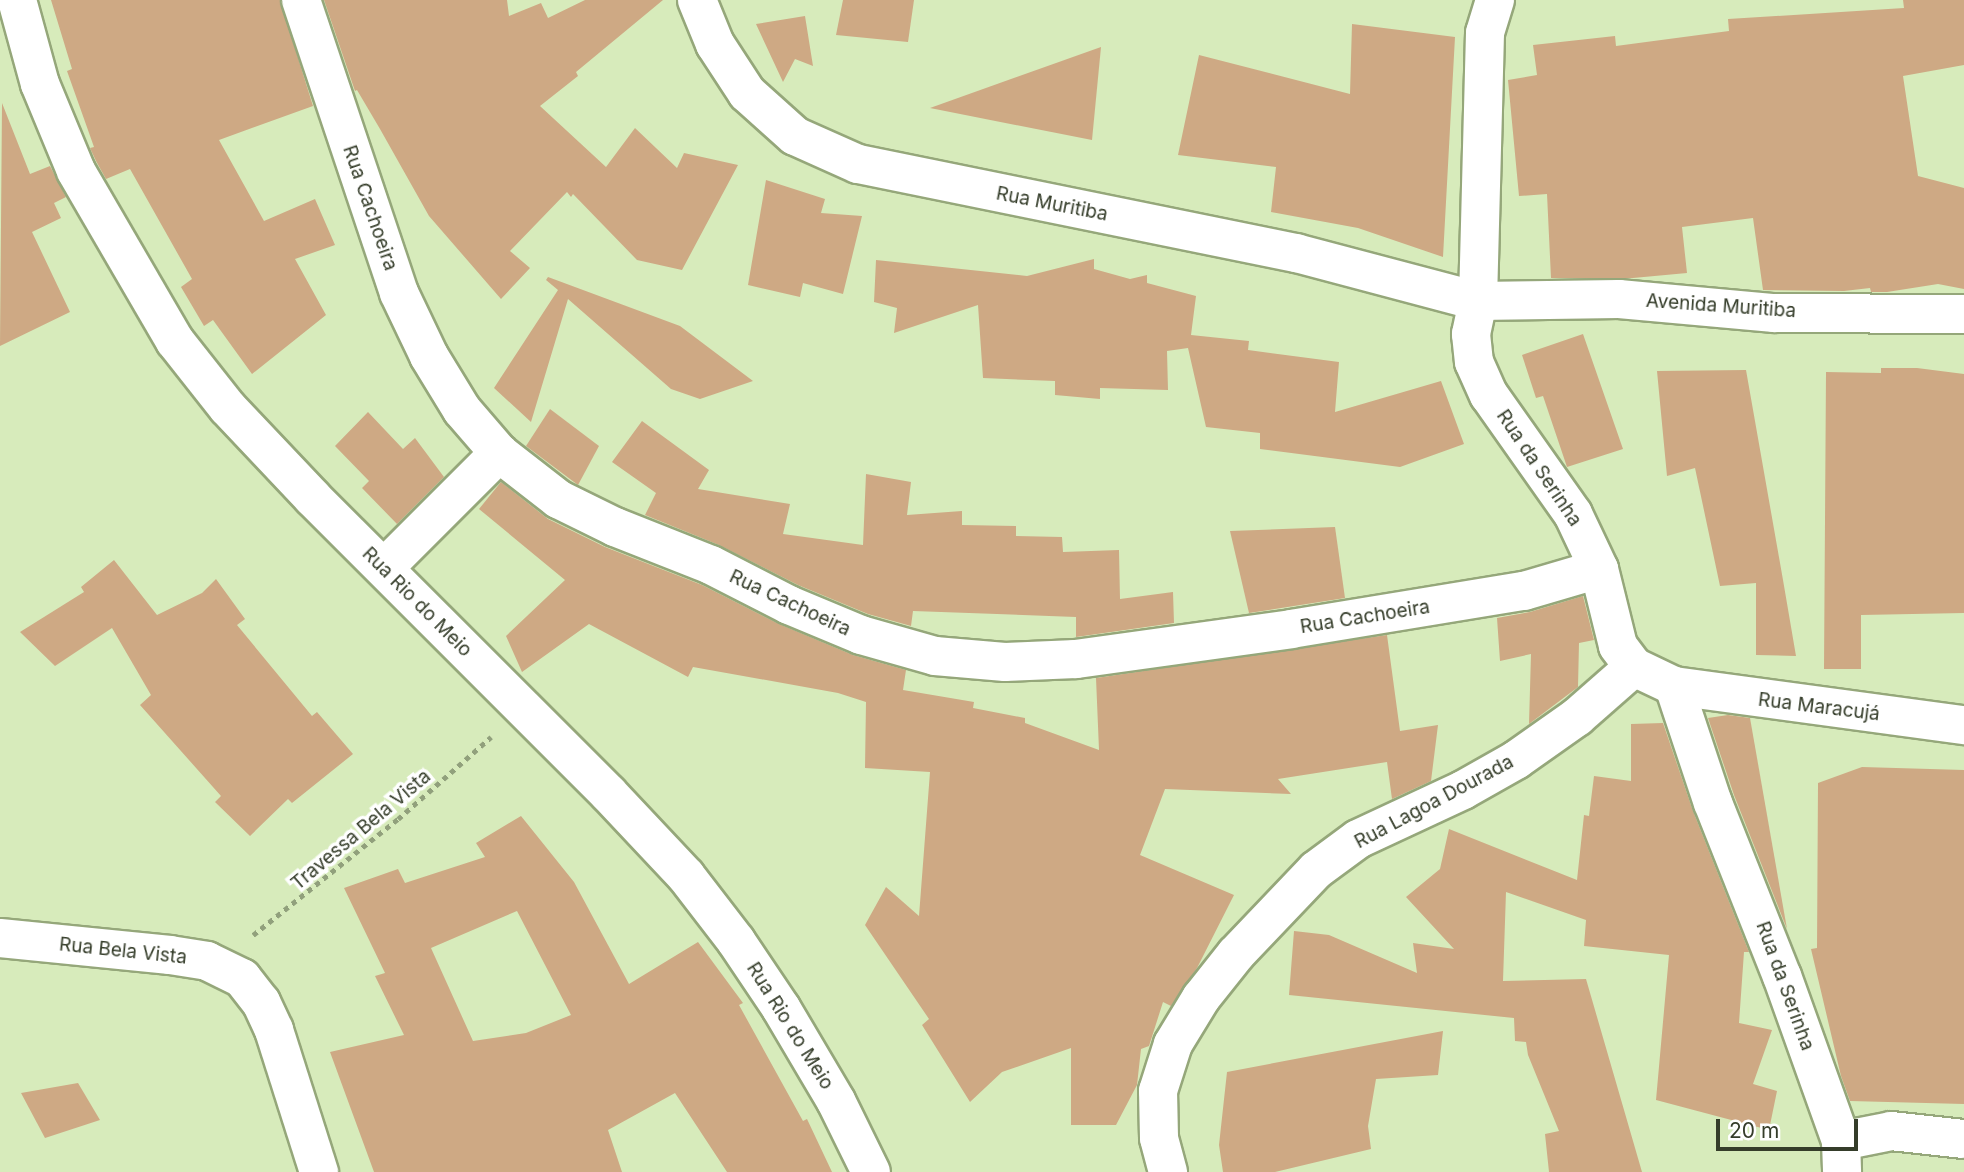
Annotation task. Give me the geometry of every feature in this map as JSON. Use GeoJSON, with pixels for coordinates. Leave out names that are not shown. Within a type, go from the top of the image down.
{"type":"FeatureCollection","features":[{"type":"Feature","properties":{"kind":"street","name":"Rua Rio do Meio"},"geometry":{"type":"LineString","coordinates":[[17,0],[40,84],[76,170],[124,258],[175,341],[228,408],[686,876],[736,941],[781,1008],[836,1101],[871,1172]]}},
{"type":"Feature","properties":{"kind":"street","name":"Rua Cachoeira"},"geometry":{"type":"LineString","coordinates":[[301,0],[399,293],[429,356],[461,410],[499,453],[558,499],[615,527],[710,565],[789,605],[861,635],[935,656],[1005,662],[1076,659],[1290,629],[1524,591],[1599,569]]}},
{"type":"Feature","properties":{"kind":"street","name":"Rua Muritiba"},"geometry":{"type":"LineString","coordinates":[[697,0],[715,44],[747,93],[795,136],[858,164],[1296,253],[1479,301]]}},
{"type":"Feature","properties":{"kind":"street","name":"Rua da Serinha"},"geometry":{"type":"LineString","coordinates":[[1495,0],[1485,33],[1479,301],[1471,334],[1474,362],[1489,395],[1573,514],[1599,569],[1618,646],[1634,667]]}},
{"type":"Feature","properties":{"kind":"street","name":"Avenida Muritiba"},"geometry":{"type":"LineString","coordinates":[[1479,301],[1619,299],[1774,313],[1964,314]]}},
{"type":"Feature","properties":{"kind":"street"},"geometry":{"type":"LineString","coordinates":[[384,568],[499,453]]}},
{"type":"Feature","properties":{"kind":"street"},"geometry":{"type":"LineString","coordinates":[[1634,667],[1674,686]]}},
{"type":"Feature","properties":{"kind":"street","name":"Rua Lagoa Dourada"},"geometry":{"type":"LineString","coordinates":[[1168,1172],[1159,1138],[1158,1091],[1173,1044],[1201,998],[1236,954],[1316,870],[1358,839],[1463,790],[1516,760],[1577,716],[1634,667]]}},
{"type":"Feature","properties":{"kind":"street","name":"Rua da Serinha"},"geometry":{"type":"LineString","coordinates":[[1674,686],[1713,803],[1782,976],[1842,1157]]}},
{"type":"Feature","properties":{"kind":"street","name":"Rua Maracujá"},"geometry":{"type":"LineString","coordinates":[[1674,686],[1964,725]]}},
{"type":"Feature","properties":{"kind":"street","name":"Rua Bela Vista"},"geometry":{"type":"LineString","coordinates":[[0,938],[207,961],[242,978],[261,1002],[274,1030],[319,1172]]}},
{"type":"Feature","properties":{"kind":"street"},"geometry":{"type":"LineString","coordinates":[[1842,1157],[1891,1131],[1964,1139]]}},
{"type":"Feature","properties":{"kind":"path","name":"Travessa Bela Vista"},"geometry":{"type":"LineString","coordinates":[[207,961],[260,931],[398,820],[524,708]]}},
{"type":"Feature","properties":{"kind":"building"},"geometry":{"type":"Polygon","coordinates":[[[51,0],[280,0],[313,106],[219,140],[264,221],[315,199],[335,245],[295,259],[326,315],[252,374],[213,320],[204,326],[181,287],[192,279],[130,169],[106,179],[96,161],[90,148],[94,147],[67,71],[72,69],[51,0]]]}},
{"type":"Feature","properties":{"kind":"building"},"geometry":{"type":"Polygon","coordinates":[[[324,0],[507,0],[509,16],[541,3],[548,18],[585,0],[663,0],[576,72],[578,76],[540,106],[606,167],[635,128],[677,168],[684,153],[738,165],[682,270],[637,260],[573,194],[571,197],[567,192],[510,251],[530,268],[501,299],[429,216],[357,90],[355,91],[324,0]]]}},
{"type":"Feature","properties":{"kind":"building"},"geometry":{"type":"Polygon","coordinates":[[[843,0],[914,0],[908,42],[836,35],[843,0]]]}},
{"type":"Feature","properties":{"kind":"building"},"geometry":{"type":"Polygon","coordinates":[[[1903,0],[1964,0],[1964,65],[1903,76],[1918,176],[1964,188],[1964,289],[1938,284],[1887,292],[1871,292],[1870,288],[1844,291],[1763,290],[1753,218],[1682,227],[1687,273],[1633,278],[1551,278],[1547,194],[1519,196],[1508,80],[1537,75],[1533,45],[1615,36],[1616,46],[1729,31],[1728,19],[1904,8],[1903,0]]]}},
{"type":"Feature","properties":{"kind":"building"},"geometry":{"type":"Polygon","coordinates":[[[805,16],[813,66],[795,59],[783,82],[756,24],[805,16]]]}},
{"type":"Feature","properties":{"kind":"building"},"geometry":{"type":"Polygon","coordinates":[[[1352,24],[1455,37],[1443,257],[1358,228],[1271,212],[1276,167],[1178,155],[1199,55],[1350,94],[1352,24]]]}},
{"type":"Feature","properties":{"kind":"building"},"geometry":{"type":"Polygon","coordinates":[[[1101,47],[1092,140],[930,108],[1101,47]]]}},
{"type":"Feature","properties":{"kind":"building"},"geometry":{"type":"Polygon","coordinates":[[[2,103],[30,174],[50,166],[66,197],[54,203],[61,218],[32,232],[70,312],[0,346],[2,103]]]}},
{"type":"Feature","properties":{"kind":"building"},"geometry":{"type":"Polygon","coordinates":[[[766,180],[825,199],[821,213],[862,216],[843,294],[803,283],[800,297],[748,285],[766,180]]]}},
{"type":"Feature","properties":{"kind":"building"},"geometry":{"type":"Polygon","coordinates":[[[1094,259],[1094,269],[1130,279],[1147,275],[1147,283],[1196,296],[1191,335],[1249,341],[1248,350],[1339,362],[1335,412],[1441,381],[1464,444],[1400,467],[1260,449],[1260,433],[1206,427],[1188,348],[1167,351],[1168,390],[1100,388],[1100,399],[1055,395],[1055,381],[983,378],[978,305],[894,333],[897,308],[874,302],[876,260],[1027,276],[1094,259]]]}},
{"type":"Feature","properties":{"kind":"building"},"geometry":{"type":"Polygon","coordinates":[[[548,277],[680,326],[753,381],[700,399],[671,389],[568,299],[531,422],[494,388],[558,290],[546,280],[548,277]]]}},
{"type":"Feature","properties":{"kind":"building"},"geometry":{"type":"Polygon","coordinates":[[[1583,334],[1623,449],[1567,467],[1543,396],[1536,398],[1522,355],[1583,334]]]}},
{"type":"Feature","properties":{"kind":"building"},"geometry":{"type":"Polygon","coordinates":[[[1881,368],[1917,368],[1964,374],[1964,613],[1861,615],[1861,669],[1824,669],[1826,372],[1881,373],[1881,368]]]}},
{"type":"Feature","properties":{"kind":"building"},"geometry":{"type":"Polygon","coordinates":[[[1746,370],[1796,656],[1756,655],[1756,583],[1720,586],[1695,468],[1667,476],[1657,371],[1746,370]]]}},
{"type":"Feature","properties":{"kind":"building"},"geometry":{"type":"Polygon","coordinates":[[[550,409],[599,446],[578,485],[526,446],[550,409]]]}},
{"type":"Feature","properties":{"kind":"building"},"geometry":{"type":"Polygon","coordinates":[[[368,412],[403,449],[415,438],[444,477],[397,524],[362,488],[369,481],[335,446],[368,412]]]}},
{"type":"Feature","properties":{"kind":"building"},"geometry":{"type":"Polygon","coordinates":[[[642,421],[709,470],[698,489],[790,504],[783,534],[863,545],[866,474],[911,482],[907,515],[962,511],[962,525],[1016,526],[1016,536],[1062,537],[1063,552],[1119,550],[1120,599],[1173,592],[1174,623],[1076,637],[1076,617],[913,611],[911,626],[868,614],[798,585],[719,545],[645,515],[656,493],[612,462],[642,421]]]}},
{"type":"Feature","properties":{"kind":"building"},"geometry":{"type":"Polygon","coordinates":[[[501,482],[548,519],[605,547],[702,585],[779,624],[853,655],[906,670],[903,690],[974,702],[973,708],[1025,718],[1025,723],[1099,750],[1096,678],[1387,635],[1400,731],[1438,725],[1431,781],[1392,799],[1387,762],[1278,779],[1291,794],[1165,789],[1140,855],[1234,895],[1197,968],[1171,1006],[1163,1002],[1149,1046],[1141,1049],[1137,1085],[1116,1125],[1071,1125],[1071,1048],[1002,1072],[970,1102],[922,1025],[929,1019],[865,925],[886,887],[919,916],[930,772],[865,768],[866,702],[838,693],[693,667],[688,677],[589,624],[522,672],[506,636],[565,580],[479,509],[501,482]]]}},
{"type":"Feature","properties":{"kind":"building"},"geometry":{"type":"Polygon","coordinates":[[[1335,527],[1345,598],[1249,613],[1230,531],[1335,527]]]}},
{"type":"Feature","properties":{"kind":"building"},"geometry":{"type":"Polygon","coordinates":[[[114,560],[157,615],[202,593],[216,579],[245,619],[237,625],[312,716],[317,712],[353,754],[292,803],[288,799],[250,836],[215,802],[221,796],[140,705],[151,695],[112,628],[55,666],[20,632],[84,592],[81,587],[114,560]]]}},
{"type":"Feature","properties":{"kind":"building"},"geometry":{"type":"Polygon","coordinates":[[[1583,596],[1594,640],[1579,643],[1578,687],[1529,724],[1531,654],[1500,661],[1497,618],[1530,612],[1583,596]]]}},
{"type":"Feature","properties":{"kind":"building"},"geometry":{"type":"Polygon","coordinates":[[[1728,715],[1750,718],[1787,929],[1734,795],[1708,718],[1728,715]]]}},
{"type":"Feature","properties":{"kind":"building"},"geometry":{"type":"Polygon","coordinates":[[[1663,723],[1693,811],[1749,952],[1744,952],[1739,1023],[1772,1030],[1753,1084],[1777,1091],[1769,1130],[1656,1100],[1669,955],[1584,946],[1586,920],[1506,892],[1503,981],[1586,979],[1642,1172],[1549,1172],[1545,1134],[1559,1131],[1528,1055],[1526,1042],[1515,1041],[1514,1018],[1289,995],[1294,931],[1329,935],[1417,973],[1413,943],[1454,949],[1406,897],[1440,869],[1449,829],[1577,880],[1584,815],[1589,816],[1594,776],[1631,781],[1631,724],[1663,723]]]}},
{"type":"Feature","properties":{"kind":"building"},"geometry":{"type":"Polygon","coordinates":[[[1862,767],[1964,770],[1964,1104],[1850,1101],[1841,1076],[1811,949],[1817,948],[1818,783],[1862,767]]]}},
{"type":"Feature","properties":{"kind":"building"},"geometry":{"type":"Polygon","coordinates":[[[521,816],[574,882],[629,984],[698,942],[743,1003],[739,1005],[803,1121],[807,1119],[832,1172],[727,1172],[675,1093],[608,1130],[622,1172],[374,1172],[330,1052],[404,1035],[375,976],[385,973],[344,888],[398,869],[405,883],[485,857],[476,843],[521,816]],[[517,911],[431,948],[473,1041],[526,1033],[571,1015],[517,911]]]}},
{"type":"Feature","properties":{"kind":"building"},"geometry":{"type":"Polygon","coordinates":[[[1443,1031],[1438,1075],[1376,1079],[1368,1126],[1371,1149],[1275,1172],[1223,1172],[1219,1145],[1227,1072],[1443,1031]]]}},
{"type":"Feature","properties":{"kind":"building"},"geometry":{"type":"Polygon","coordinates":[[[78,1083],[100,1120],[45,1138],[21,1093],[78,1083]]]}}]}
